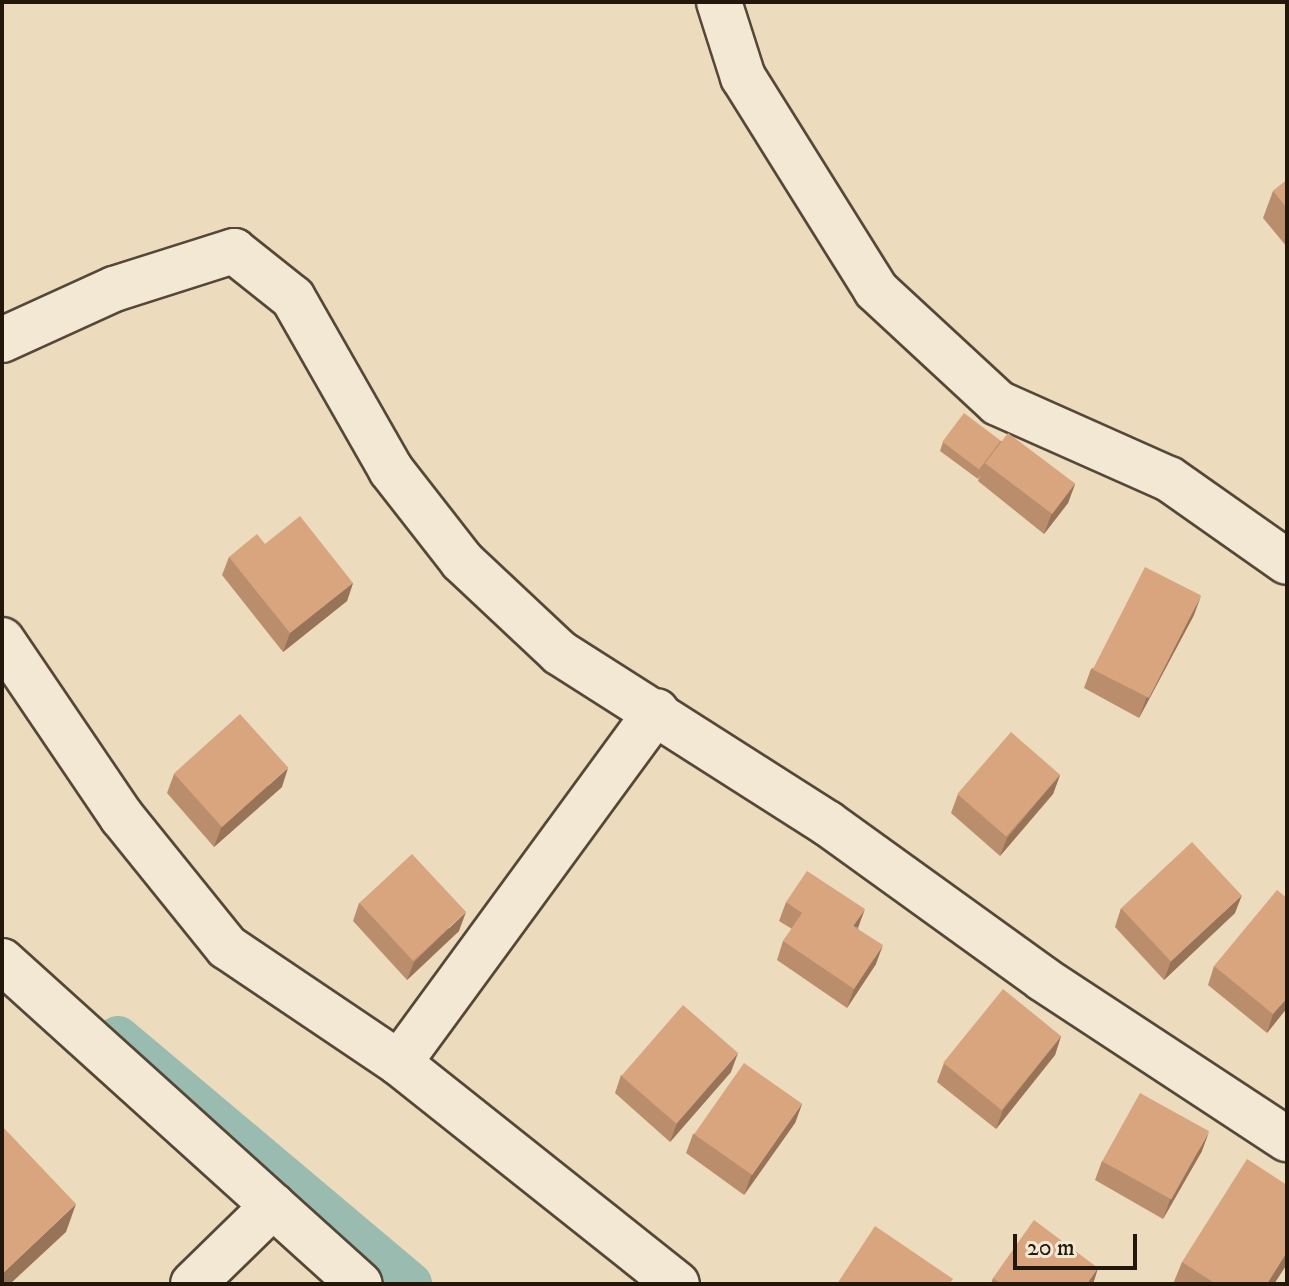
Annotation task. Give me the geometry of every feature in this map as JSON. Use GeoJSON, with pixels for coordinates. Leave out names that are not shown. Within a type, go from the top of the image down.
{"type":"FeatureCollection","features":[{"type":"Feature","properties":{"kind":"street"},"geometry":{"type":"LineString","coordinates":[[719,2],[743,77],[876,290],[998,403],[1169,479],[1287,562]]}},
{"type":"Feature","properties":{"kind":"street"},"geometry":{"type":"LineString","coordinates":[[2,340],[114,289],[234,251],[293,298],[391,470],[462,561],[560,653],[657,711],[827,823],[1043,979],[1287,1139]]}},
{"type":"Feature","properties":{"kind":"street"},"geometry":{"type":"LineString","coordinates":[[2,640],[122,817],[227,947],[399,1063],[677,1284]]}},
{"type":"Feature","properties":{"kind":"street"},"geometry":{"type":"LineString","coordinates":[[399,1063],[657,711]]}},
{"type":"Feature","properties":{"kind":"street"},"geometry":{"type":"LineString","coordinates":[[2,961],[360,1284]]}},
{"type":"Feature","properties":{"kind":"street"},"geometry":{"type":"LineString","coordinates":[[193,1284],[273,1206]]}},
{"type":"Feature","properties":{"kind":"building"},"geometry":{"type":"Polygon","coordinates":[[[1287,180],[1287,208],[1273,191],[1287,180]]]}},
{"type":"Feature","properties":{"kind":"building"},"geometry":{"type":"Polygon","coordinates":[[[964,413],[1001,441],[979,469],[942,442],[964,413]]]}},
{"type":"Feature","properties":{"kind":"building"},"geometry":{"type":"Polygon","coordinates":[[[1008,433],[1075,484],[1052,514],[985,463],[1008,433]]]}},
{"type":"Feature","properties":{"kind":"building"},"geometry":{"type":"Polygon","coordinates":[[[300,516],[353,583],[290,633],[229,557],[257,534],[265,544],[300,516]]]}},
{"type":"Feature","properties":{"kind":"building"},"geometry":{"type":"Polygon","coordinates":[[[1145,567],[1201,596],[1149,698],[1093,669],[1145,567]]]}},
{"type":"Feature","properties":{"kind":"building"},"geometry":{"type":"Polygon","coordinates":[[[240,714],[288,768],[222,827],[174,774],[240,714]]]}},
{"type":"Feature","properties":{"kind":"building"},"geometry":{"type":"Polygon","coordinates":[[[1011,732],[1060,775],[1006,837],[957,794],[1011,732]]]}},
{"type":"Feature","properties":{"kind":"building"},"geometry":{"type":"Polygon","coordinates":[[[1192,842],[1242,895],[1171,962],[1121,908],[1192,842]]]}},
{"type":"Feature","properties":{"kind":"building"},"geometry":{"type":"Polygon","coordinates":[[[412,854],[466,912],[413,961],[359,903],[412,854]]]}},
{"type":"Feature","properties":{"kind":"building"},"geometry":{"type":"Polygon","coordinates":[[[807,871],[865,909],[853,926],[883,945],[854,989],[783,941],[802,913],[786,902],[807,871]]]}},
{"type":"Feature","properties":{"kind":"building"},"geometry":{"type":"Polygon","coordinates":[[[1277,890],[1287,898],[1287,998],[1273,1014],[1214,966],[1277,890]]]}},
{"type":"Feature","properties":{"kind":"building"},"geometry":{"type":"Polygon","coordinates":[[[1003,989],[1061,1036],[1002,1110],[943,1063],[1003,989]]]}},
{"type":"Feature","properties":{"kind":"building"},"geometry":{"type":"Polygon","coordinates":[[[683,1005],[738,1053],[676,1124],[621,1076],[683,1005]]]}},
{"type":"Feature","properties":{"kind":"building"},"geometry":{"type":"Polygon","coordinates":[[[744,1063],[802,1104],[752,1175],[694,1134],[744,1063]]]}},
{"type":"Feature","properties":{"kind":"building"},"geometry":{"type":"Polygon","coordinates":[[[1140,1093],[1209,1131],[1171,1200],[1102,1161],[1140,1093]]]}},
{"type":"Feature","properties":{"kind":"building"},"geometry":{"type":"Polygon","coordinates":[[[2,1126],[76,1204],[3,1273],[2,1272],[2,1126]]]}},
{"type":"Feature","properties":{"kind":"building"},"geometry":{"type":"Polygon","coordinates":[[[1247,1159],[1287,1185],[1287,1252],[1267,1284],[1216,1284],[1182,1262],[1247,1159]]]}},
{"type":"Feature","properties":{"kind":"building"},"geometry":{"type":"Polygon","coordinates":[[[1034,1220],[1098,1268],[1087,1284],[1002,1284],[993,1278],[1034,1220]]]}},
{"type":"Feature","properties":{"kind":"building"},"geometry":{"type":"Polygon","coordinates":[[[875,1226],[953,1279],[949,1284],[837,1284],[875,1226]]]}},
{"type":"Feature","properties":{"kind":"waterway"},"geometry":{"type":"LineString","coordinates":[[118,1038],[410,1284]]}}]}
